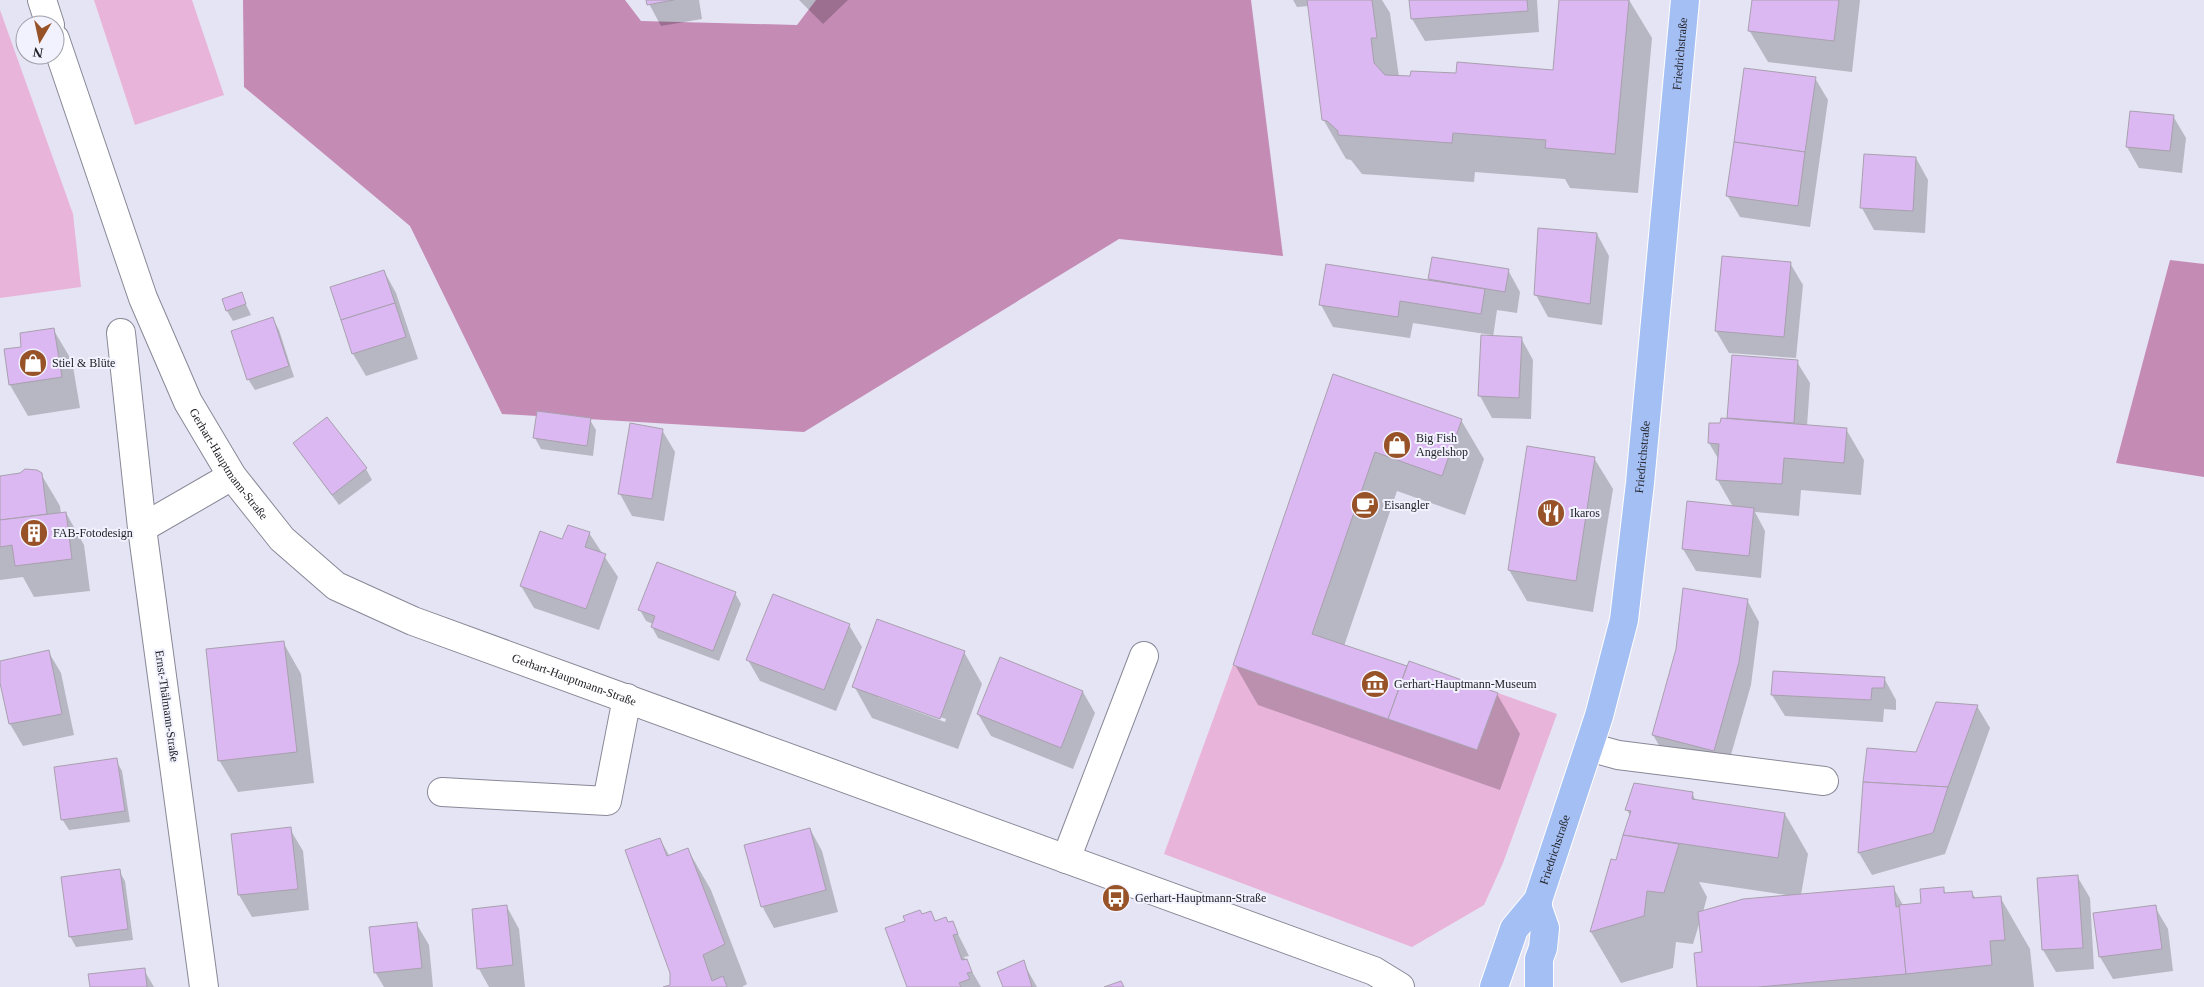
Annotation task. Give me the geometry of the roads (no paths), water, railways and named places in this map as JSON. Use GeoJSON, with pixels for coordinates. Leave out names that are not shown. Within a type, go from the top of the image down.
{"type":"FeatureCollection","features":[{"type":"Feature","properties":{"kind":"main road","name":"Friedrichstraße"},"geometry":{"type":"LineString","coordinates":[[1539,987],[1539,959],[1543,948],[1545,928],[1538,908],[1538,900],[1589,747],[1621,640],[1631,574],[1685,0]]}},
{"type":"Feature","properties":{"kind":"main road","name":"Friedrichstraße"},"geometry":{"type":"LineString","coordinates":[[1494,987],[1514,929],[1538,900]]}},
{"type":"Feature","properties":{"kind":"street"},"geometry":{"type":"LineString","coordinates":[[42,0],[47,15]]}},
{"type":"Feature","properties":{"kind":"street","name":"Gerhart-Hauptmann-Straße"},"geometry":{"type":"LineString","coordinates":[[64,65],[143,298],[188,402],[232,476],[282,538],[336,586],[413,621],[1374,971],[1400,987]]}},
{"type":"Feature","properties":{"kind":"street","name":"Ernst-Thälmann-Straße"},"geometry":{"type":"LineString","coordinates":[[120,333],[142,528],[204,987]]}},
{"type":"Feature","properties":{"kind":"street"},"geometry":{"type":"LineString","coordinates":[[142,528],[232,476]]}},
{"type":"Feature","properties":{"kind":"street"},"geometry":{"type":"LineString","coordinates":[[1066,859],[1144,656]]}},
{"type":"Feature","properties":{"kind":"street"},"geometry":{"type":"LineString","coordinates":[[442,792],[607,800],[627,698]]}},
{"type":"Feature","properties":{"kind":"street"},"geometry":{"type":"LineString","coordinates":[[1589,747],[1618,755],[1824,781]]}},
{"type":"Feature","properties":{"kind":"place","name":"Stiel & Blüte"},"geometry":{"type":"Point","coordinates":[33,363]}},
{"type":"Feature","properties":{"kind":"place","name":"Big Fish Angelshop"},"geometry":{"type":"Point","coordinates":[1397,445]}},
{"type":"Feature","properties":{"kind":"place","name":"Eisangler"},"geometry":{"type":"Point","coordinates":[1365,505]}},
{"type":"Feature","properties":{"kind":"place","name":"Ikaros"},"geometry":{"type":"Point","coordinates":[1551,513]}},
{"type":"Feature","properties":{"kind":"place","name":"FAB-Fotodesign"},"geometry":{"type":"Point","coordinates":[34,533]}},
{"type":"Feature","properties":{"kind":"place","name":"Gerhart-Hauptmann-Museum"},"geometry":{"type":"Point","coordinates":[1375,684]}},
{"type":"Feature","properties":{"kind":"place","name":"Gerhart-Hauptmann-Straße"},"geometry":{"type":"Point","coordinates":[1116,898]}}]}
